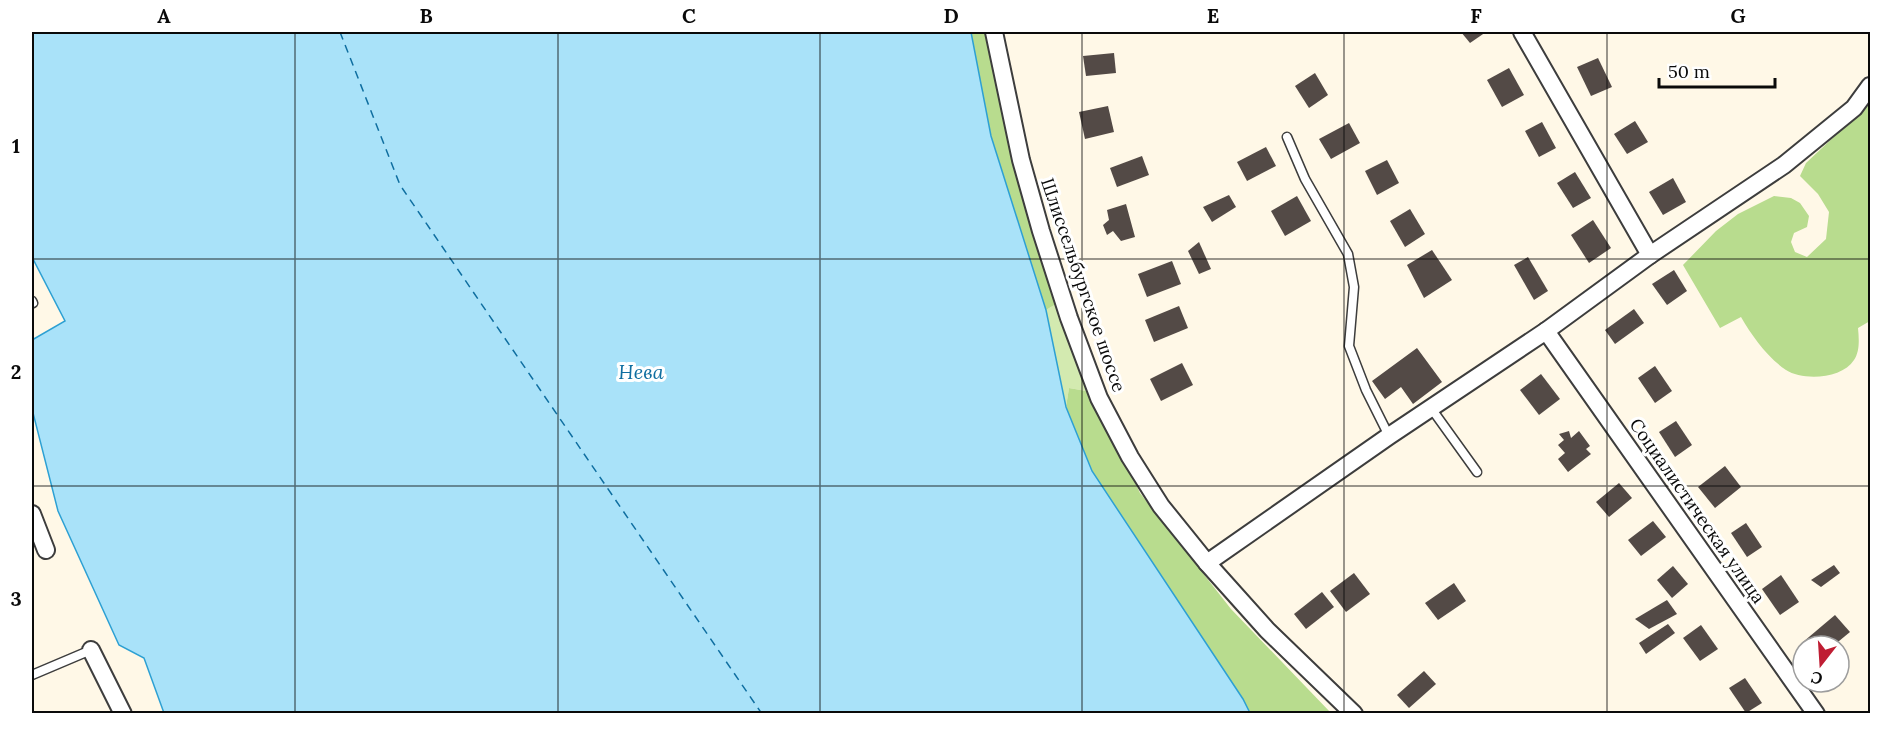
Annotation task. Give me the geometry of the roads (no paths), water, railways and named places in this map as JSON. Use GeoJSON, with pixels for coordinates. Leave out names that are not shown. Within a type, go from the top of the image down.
{"type":"FeatureCollection","features":[{"type":"Feature","properties":{"kind":"street","name":"Шлиссельбургское шоссе"},"geometry":{"type":"LineString","coordinates":[[994,32],[1021,160],[1041,231],[1099,399],[1130,457],[1161,506],[1207,563],[1267,630],[1354,714]]}},
{"type":"Feature","properties":{"kind":"street"},"geometry":{"type":"LineString","coordinates":[[1522,32],[1650,255]]}},
{"type":"Feature","properties":{"kind":"street"},"geometry":{"type":"LineString","coordinates":[[1207,563],[1389,436],[1546,331],[1650,255],[1784,165],[1854,108],[1870,86]]}},
{"type":"Feature","properties":{"kind":"street","name":"Социалистическая улица"},"geometry":{"type":"LineString","coordinates":[[1546,331],[1816,714]]}},
{"type":"Feature","properties":{"kind":"street"},"geometry":{"type":"LineString","coordinates":[[32,514],[46,550]]}},
{"type":"Feature","properties":{"kind":"street"},"geometry":{"type":"LineString","coordinates":[[91,650],[123,714]]}},
{"type":"Feature","properties":{"kind":"lane"},"geometry":{"type":"LineString","coordinates":[[1287,137],[1305,179],[1348,254],[1354,287],[1349,346],[1366,390],[1389,436]]}},
{"type":"Feature","properties":{"kind":"lane"},"geometry":{"type":"LineString","coordinates":[[1431,408],[1477,472]]}},
{"type":"Feature","properties":{"kind":"lane"},"geometry":{"type":"LineString","coordinates":[[32,675],[91,650]]}},
{"type":"Feature","properties":{"kind":"water","name":"Нева"},"geometry":{"type":"Polygon","coordinates":[[[32,32],[971,32],[991,136],[1046,310],[1066,407],[1092,471],[1250,713],[164,713],[144,658],[119,645],[58,511],[32,409],[32,340],[65,321],[32,257],[32,32]]]}}]}
